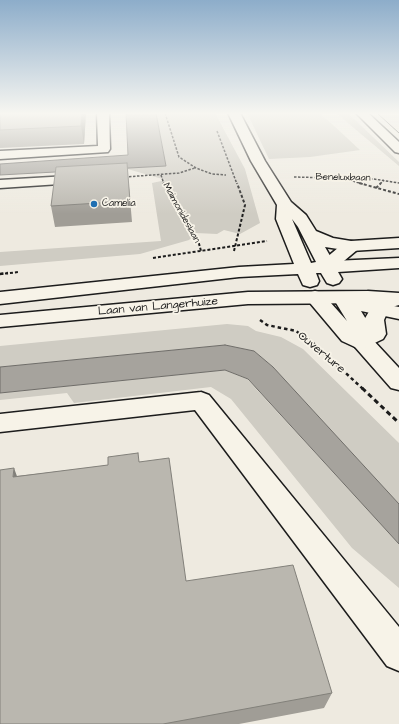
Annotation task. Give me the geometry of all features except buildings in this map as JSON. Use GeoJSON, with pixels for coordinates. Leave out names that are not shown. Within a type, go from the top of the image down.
{"type":"FeatureCollection","features":[{"type":"Feature","properties":{"kind":"main road"},"geometry":{"type":"LineString","coordinates":[[0,155],[104,156],[104,147]]}},
{"type":"Feature","properties":{"kind":"main road"},"geometry":{"type":"LineString","coordinates":[[251,147],[285,205],[300,218],[311,235],[326,267],[362,329],[362,342]]}},
{"type":"Feature","properties":{"kind":"main road"},"geometry":{"type":"LineString","coordinates":[[0,184],[104,178]]}},
{"type":"Feature","properties":{"kind":"main road"},"geometry":{"type":"LineString","coordinates":[[285,205],[284,219],[315,297],[348,336],[362,342],[399,382]]}},
{"type":"Feature","properties":{"kind":"main road"},"geometry":{"type":"LineString","coordinates":[[311,235],[329,243],[351,246],[399,243]]}},
{"type":"Feature","properties":{"kind":"main road"},"geometry":{"type":"LineString","coordinates":[[326,267],[351,246]]}},
{"type":"Feature","properties":{"kind":"main road","name":"Laan van Langerhuize"},"geometry":{"type":"LineString","coordinates":[[0,298],[239,272],[399,263]]}},
{"type":"Feature","properties":{"kind":"main road","name":"Laan van Langerhuize"},"geometry":{"type":"LineString","coordinates":[[0,321],[248,298],[343,298],[392,305]]}},
{"type":"Feature","properties":{"kind":"main road"},"geometry":{"type":"LineString","coordinates":[[362,342],[376,334],[374,320],[392,305]]}},
{"type":"Feature","properties":{"kind":"main road"},"geometry":{"type":"LineString","coordinates":[[0,423],[201,401],[399,654]]}},
{"type":"Feature","properties":{"kind":"path"},"geometry":{"type":"LineString","coordinates":[[177,147],[180,157],[196,168],[212,174],[226,175]]}},
{"type":"Feature","properties":{"kind":"path"},"geometry":{"type":"LineString","coordinates":[[223,147],[245,205],[244,215],[233,256],[239,272]]}},
{"type":"Feature","properties":{"kind":"path","name":"Maimonideslaan"},"geometry":{"type":"LineString","coordinates":[[104,178],[161,175],[179,173],[196,168]]}},
{"type":"Feature","properties":{"kind":"path","name":"Maimonideslaan"},"geometry":{"type":"LineString","coordinates":[[161,175],[165,188],[198,240],[201,251]]}},
{"type":"Feature","properties":{"kind":"path","name":"Beneluxbaan"},"geometry":{"type":"LineString","coordinates":[[287,177],[384,180],[399,183]]}},
{"type":"Feature","properties":{"kind":"path"},"geometry":{"type":"LineString","coordinates":[[343,178],[399,194]]}},
{"type":"Feature","properties":{"kind":"path"},"geometry":{"type":"LineString","coordinates":[[375,188],[384,180]]}},
{"type":"Feature","properties":{"kind":"path"},"geometry":{"type":"LineString","coordinates":[[148,259],[236,245]]}},
{"type":"Feature","properties":{"kind":"path"},"geometry":{"type":"LineString","coordinates":[[0,274],[24,272]]}},
{"type":"Feature","properties":{"kind":"path","name":"Ouverture"},"geometry":{"type":"LineString","coordinates":[[248,298],[256,316],[260,321],[267,325],[296,331],[312,342],[399,423]]}},
{"type":"Feature","properties":{"kind":"shaded area"},"geometry":{"type":"Polygon","coordinates":[[[128,147],[162,147],[166,166],[0,175],[0,164],[128,155],[128,147]]]}},
{"type":"Feature","properties":{"kind":"shaded area"},"geometry":{"type":"Polygon","coordinates":[[[162,147],[233,147],[245,169],[260,223],[240,234],[224,230],[217,234],[196,233],[189,240],[140,254],[0,266],[0,252],[161,241],[152,183],[166,180],[124,168],[166,166],[162,147]]]}},
{"type":"Feature","properties":{"kind":"shaded area"},"geometry":{"type":"Polygon","coordinates":[[[263,147],[357,147],[360,150],[310,157],[269,159],[263,147]]]}},
{"type":"Feature","properties":{"kind":"shaded area"},"geometry":{"type":"Polygon","coordinates":[[[376,147],[383,147],[399,162],[399,166],[376,147]]]}},
{"type":"Feature","properties":{"kind":"shaded area"},"geometry":{"type":"Polygon","coordinates":[[[227,324],[248,326],[256,331],[281,337],[303,349],[399,443],[399,504],[273,367],[254,351],[225,345],[0,367],[0,346],[227,324]]]}},
{"type":"Feature","properties":{"kind":"shaded area"},"geometry":{"type":"Polygon","coordinates":[[[225,345],[254,351],[273,367],[399,504],[399,544],[248,379],[225,370],[0,393],[0,367],[225,345]]]}},
{"type":"Feature","properties":{"kind":"shaded area"},"geometry":{"type":"Polygon","coordinates":[[[225,370],[247,379],[399,544],[399,588],[352,548],[231,399],[211,387],[74,403],[67,393],[0,400],[0,393],[225,370]]]}},
{"type":"Feature","properties":{"kind":"place","name":"Camelia"},"geometry":{"type":"Point","coordinates":[94,204]}}]}
